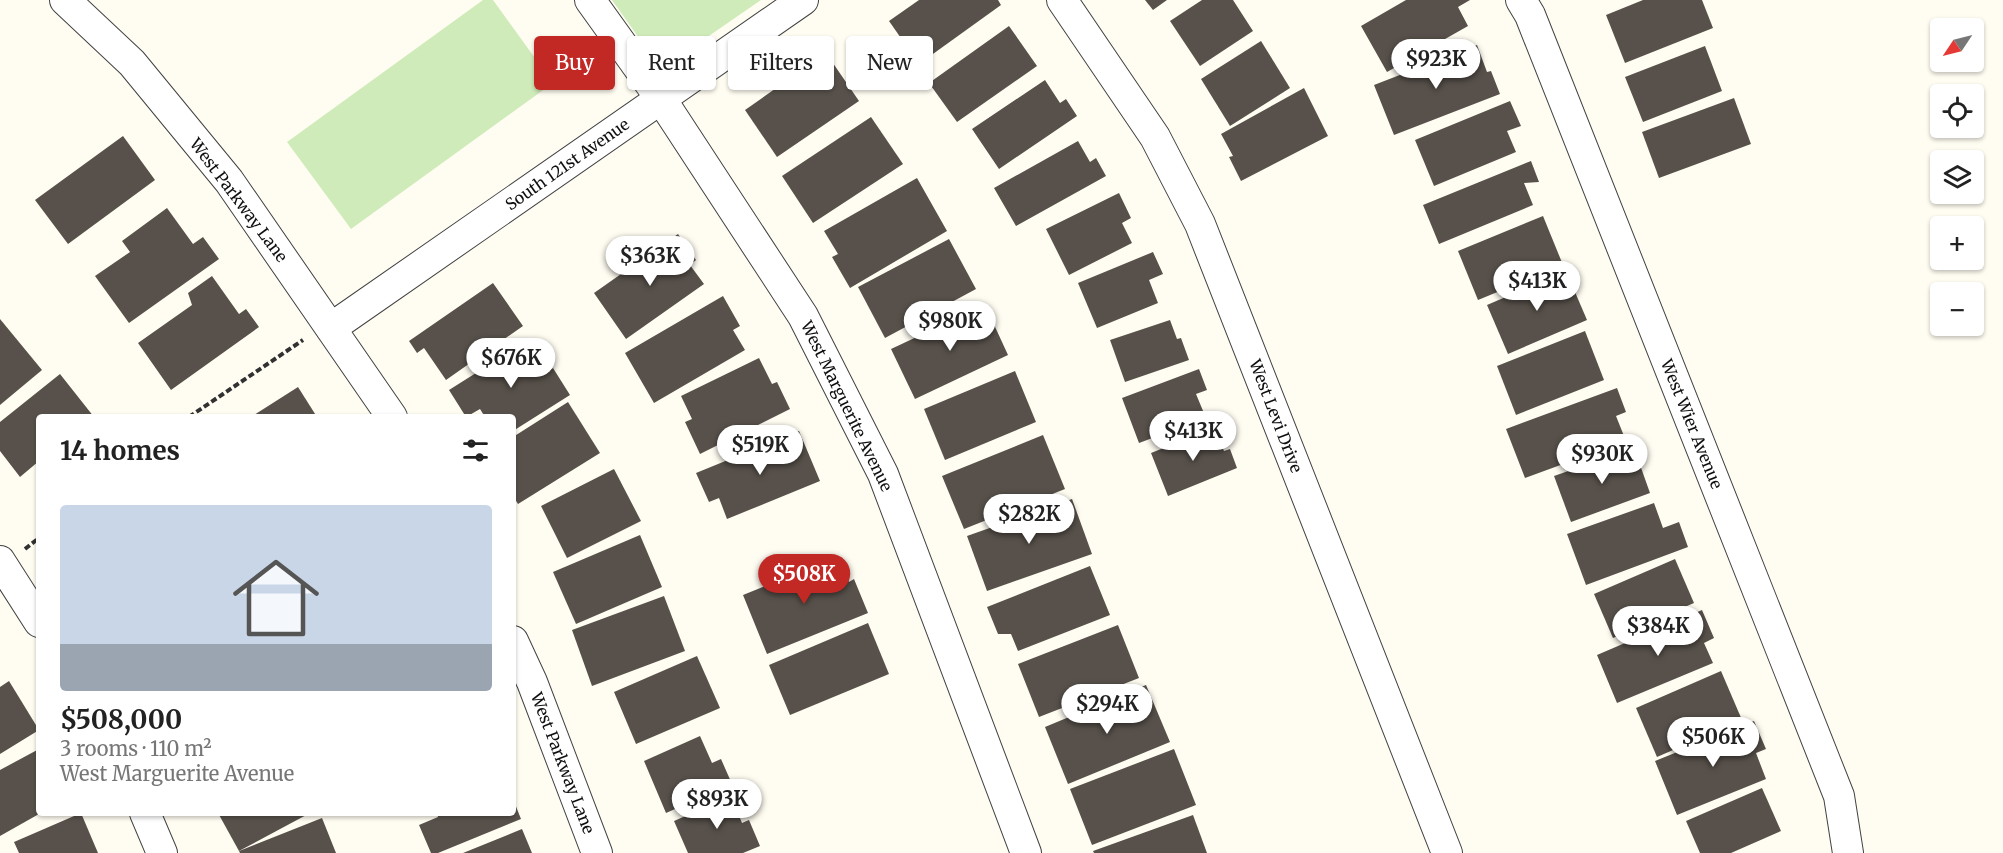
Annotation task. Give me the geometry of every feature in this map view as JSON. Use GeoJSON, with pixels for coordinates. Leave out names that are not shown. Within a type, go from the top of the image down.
{"type":"FeatureCollection","features":[{"type":"Feature","properties":{"kind":"street","name":"West Parkway Lane"},"geometry":{"type":"LineString","coordinates":[[65,0],[132,63],[229,181],[390,414]]}},
{"type":"Feature","properties":{"kind":"street","name":"West Marguerite Avenue"},"geometry":{"type":"LineString","coordinates":[[590,0],[661,99],[803,316],[883,474],[1026,853]]}},
{"type":"Feature","properties":{"kind":"street","name":"South 121st Avenue"},"geometry":{"type":"LineString","coordinates":[[331,327],[803,0]]}},
{"type":"Feature","properties":{"kind":"street","name":"West Levi Drive"},"geometry":{"type":"LineString","coordinates":[[1062,0],[1155,137],[1200,224],[1447,853]]}},
{"type":"Feature","properties":{"kind":"street","name":"West Wier Avenue"},"geometry":{"type":"LineString","coordinates":[[1521,0],[1535,27],[1839,796],[1848,853]]}},
{"type":"Feature","properties":{"kind":"street"},"geometry":{"type":"LineString","coordinates":[[0,561],[36,617]]}},
{"type":"Feature","properties":{"kind":"street","name":"West Parkway Lane"},"geometry":{"type":"LineString","coordinates":[[516,647],[532,682],[597,853]]}},
{"type":"Feature","properties":{"kind":"street"},"geometry":{"type":"LineString","coordinates":[[146,816],[162,853]]}},
{"type":"Feature","properties":{"kind":"path"},"geometry":{"type":"LineString","coordinates":[[193,414],[306,338],[331,327]]}},
{"type":"Feature","properties":{"kind":"green space"},"geometry":{"type":"Polygon","coordinates":[[[483,0],[493,0],[534,57],[534,90],[543,90],[351,229],[287,142],[483,0]]]}},
{"type":"Feature","properties":{"kind":"green space"},"geometry":{"type":"Polygon","coordinates":[[[612,0],[761,0],[709,36],[638,36],[612,0]]]}},
{"type":"Feature","properties":{"kind":"building"},"geometry":{"type":"Polygon","coordinates":[[[919,0],[998,0],[1001,5],[933,54],[933,36],[899,36],[889,21],[919,0]]]}},
{"type":"Feature","properties":{"kind":"building"},"geometry":{"type":"Polygon","coordinates":[[[1145,0],[1167,0],[1153,10],[1145,0]]]}},
{"type":"Feature","properties":{"kind":"building"},"geometry":{"type":"Polygon","coordinates":[[[1202,0],[1233,0],[1253,31],[1200,66],[1170,21],[1202,0]]]}},
{"type":"Feature","properties":{"kind":"building"},"geometry":{"type":"Polygon","coordinates":[[[1406,0],[1470,0],[1458,7],[1468,26],[1387,72],[1361,26],[1406,0]]]}},
{"type":"Feature","properties":{"kind":"building"},"geometry":{"type":"Polygon","coordinates":[[[1643,0],[1702,0],[1713,28],[1625,63],[1606,15],[1643,0]]]}},
{"type":"Feature","properties":{"kind":"building"},"geometry":{"type":"Polygon","coordinates":[[[1009,26],[1037,66],[957,122],[933,89],[933,80],[1009,26]]]}},
{"type":"Feature","properties":{"kind":"building"},"geometry":{"type":"Polygon","coordinates":[[[1261,41],[1290,88],[1230,126],[1201,79],[1261,41]]]}},
{"type":"Feature","properties":{"kind":"building"},"geometry":{"type":"Polygon","coordinates":[[[1477,45],[1487,72],[1491,71],[1500,94],[1394,135],[1374,85],[1477,45]]]}},
{"type":"Feature","properties":{"kind":"building"},"geometry":{"type":"Polygon","coordinates":[[[1705,46],[1722,91],[1643,122],[1625,77],[1705,46]]]}},
{"type":"Feature","properties":{"kind":"building"},"geometry":{"type":"Polygon","coordinates":[[[834,65],[846,82],[846,90],[851,90],[859,101],[777,157],[745,110],[773,90],[834,90],[834,65]]]}},
{"type":"Feature","properties":{"kind":"building"},"geometry":{"type":"Polygon","coordinates":[[[1045,80],[1060,103],[1066,99],[1077,116],[999,169],[972,129],[1045,80]]]}},
{"type":"Feature","properties":{"kind":"building"},"geometry":{"type":"Polygon","coordinates":[[[1304,88],[1328,136],[1241,181],[1229,157],[1233,156],[1221,134],[1304,88]]]}},
{"type":"Feature","properties":{"kind":"building"},"geometry":{"type":"Polygon","coordinates":[[[1734,98],[1751,144],[1659,178],[1642,132],[1734,98]]]}},
{"type":"Feature","properties":{"kind":"building"},"geometry":{"type":"Polygon","coordinates":[[[1510,101],[1521,126],[1507,131],[1516,152],[1434,186],[1415,140],[1510,101]]]}},
{"type":"Feature","properties":{"kind":"building"},"geometry":{"type":"Polygon","coordinates":[[[871,117],[903,164],[813,223],[782,176],[871,117]]]}},
{"type":"Feature","properties":{"kind":"building"},"geometry":{"type":"Polygon","coordinates":[[[123,136],[155,180],[68,244],[35,200],[123,136]]]}},
{"type":"Feature","properties":{"kind":"building"},"geometry":{"type":"Polygon","coordinates":[[[1078,141],[1090,162],[1096,158],[1106,176],[1016,226],[994,188],[1078,141]]]}},
{"type":"Feature","properties":{"kind":"building"},"geometry":{"type":"Polygon","coordinates":[[[1531,161],[1539,182],[1524,183],[1533,205],[1439,244],[1423,205],[1531,161]]]}},
{"type":"Feature","properties":{"kind":"building"},"geometry":{"type":"Polygon","coordinates":[[[917,178],[947,231],[850,288],[832,257],[838,254],[824,231],[917,178]]]}},
{"type":"Feature","properties":{"kind":"building"},"geometry":{"type":"Polygon","coordinates":[[[1119,193],[1131,218],[1122,223],[1132,243],[1069,275],[1046,229],[1119,193]]]}},
{"type":"Feature","properties":{"kind":"building"},"geometry":{"type":"Polygon","coordinates":[[[167,208],[193,244],[203,237],[219,259],[129,323],[95,276],[130,252],[122,241],[167,208]]]}},
{"type":"Feature","properties":{"kind":"building"},"geometry":{"type":"Polygon","coordinates":[[[1543,216],[1563,265],[1478,300],[1458,251],[1543,216]]]}},
{"type":"Feature","properties":{"kind":"building"},"geometry":{"type":"Polygon","coordinates":[[[678,234],[696,260],[690,265],[704,284],[626,339],[594,293],[678,234]]]}},
{"type":"Feature","properties":{"kind":"building"},"geometry":{"type":"Polygon","coordinates":[[[949,239],[976,289],[885,338],[858,287],[949,239]]]}},
{"type":"Feature","properties":{"kind":"building"},"geometry":{"type":"Polygon","coordinates":[[[1153,252],[1163,274],[1149,280],[1158,303],[1097,328],[1078,283],[1153,252]]]}},
{"type":"Feature","properties":{"kind":"building"},"geometry":{"type":"Polygon","coordinates":[[[1566,271],[1587,320],[1508,354],[1487,305],[1566,271]]]}},
{"type":"Feature","properties":{"kind":"building"},"geometry":{"type":"Polygon","coordinates":[[[212,276],[239,314],[246,309],[259,327],[171,390],[138,343],[192,305],[188,293],[212,276]]]}},
{"type":"Feature","properties":{"kind":"building"},"geometry":{"type":"Polygon","coordinates":[[[493,283],[523,326],[446,380],[424,348],[417,353],[409,341],[493,283]]]}},
{"type":"Feature","properties":{"kind":"building"},"geometry":{"type":"Polygon","coordinates":[[[723,296],[740,326],[733,330],[745,350],[654,403],[625,353],[723,296]]]}},
{"type":"Feature","properties":{"kind":"building"},"geometry":{"type":"Polygon","coordinates":[[[985,305],[1008,355],[915,399],[891,349],[985,305]]]}},
{"type":"Feature","properties":{"kind":"building"},"geometry":{"type":"Polygon","coordinates":[[[0,319],[42,370],[0,405],[0,319]]]}},
{"type":"Feature","properties":{"kind":"building"},"geometry":{"type":"Polygon","coordinates":[[[1170,320],[1177,339],[1181,338],[1189,360],[1125,382],[1110,340],[1170,320]]]}},
{"type":"Feature","properties":{"kind":"building"},"geometry":{"type":"Polygon","coordinates":[[[1585,331],[1604,380],[1516,415],[1497,366],[1585,331]]]}},
{"type":"Feature","properties":{"kind":"building"},"geometry":{"type":"Polygon","coordinates":[[[525,342],[545,373],[553,368],[570,395],[516,429],[516,414],[483,414],[480,409],[471,414],[464,414],[449,390],[525,342]]]}},
{"type":"Feature","properties":{"kind":"building"},"geometry":{"type":"Polygon","coordinates":[[[759,358],[772,384],[777,382],[790,409],[700,454],[685,422],[692,419],[681,396],[759,358]]]}},
{"type":"Feature","properties":{"kind":"building"},"geometry":{"type":"Polygon","coordinates":[[[1199,369],[1207,390],[1196,394],[1206,418],[1139,443],[1122,398],[1199,369]]]}},
{"type":"Feature","properties":{"kind":"building"},"geometry":{"type":"Polygon","coordinates":[[[1015,371],[1036,422],[945,460],[924,409],[1015,371]]]}},
{"type":"Feature","properties":{"kind":"building"},"geometry":{"type":"Polygon","coordinates":[[[60,374],[92,414],[36,414],[36,464],[20,477],[0,451],[0,422],[60,374]]]}},
{"type":"Feature","properties":{"kind":"building"},"geometry":{"type":"Polygon","coordinates":[[[298,387],[315,414],[256,414],[298,387]]]}},
{"type":"Feature","properties":{"kind":"building"},"geometry":{"type":"Polygon","coordinates":[[[1617,388],[1626,412],[1616,416],[1626,441],[1525,478],[1506,429],[1617,388]]]}},
{"type":"Feature","properties":{"kind":"building"},"geometry":{"type":"Polygon","coordinates":[[[568,402],[600,453],[518,504],[516,501],[516,435],[568,402]]]}},
{"type":"Feature","properties":{"kind":"building"},"geometry":{"type":"Polygon","coordinates":[[[1214,428],[1224,451],[1230,449],[1237,468],[1168,496],[1151,453],[1214,428]]]}},
{"type":"Feature","properties":{"kind":"building"},"geometry":{"type":"Polygon","coordinates":[[[799,431],[820,481],[727,519],[719,498],[709,502],[696,473],[799,431]]]}},
{"type":"Feature","properties":{"kind":"building"},"geometry":{"type":"Polygon","coordinates":[[[1043,435],[1065,489],[964,529],[942,476],[1043,435]]]}},
{"type":"Feature","properties":{"kind":"building"},"geometry":{"type":"Polygon","coordinates":[[[1634,448],[1650,493],[1571,522],[1554,476],[1634,448]]]}},
{"type":"Feature","properties":{"kind":"building"},"geometry":{"type":"Polygon","coordinates":[[[614,469],[641,521],[567,558],[541,506],[614,469]]]}},
{"type":"Feature","properties":{"kind":"building"},"geometry":{"type":"Polygon","coordinates":[[[1072,499],[1092,554],[987,591],[967,536],[1072,499]]]}},
{"type":"Feature","properties":{"kind":"building"},"geometry":{"type":"Polygon","coordinates":[[[1654,503],[1663,528],[1679,522],[1688,547],[1586,585],[1567,534],[1654,503]]]}},
{"type":"Feature","properties":{"kind":"building"},"geometry":{"type":"Polygon","coordinates":[[[640,535],[662,587],[576,624],[553,572],[640,535]]]}},
{"type":"Feature","properties":{"kind":"building"},"geometry":{"type":"Polygon","coordinates":[[[838,556],[849,582],[854,579],[868,613],[767,654],[743,595],[838,556]]]}},
{"type":"Feature","properties":{"kind":"building"},"geometry":{"type":"Polygon","coordinates":[[[1675,559],[1694,603],[1613,638],[1594,594],[1675,559]]]}},
{"type":"Feature","properties":{"kind":"building"},"geometry":{"type":"Polygon","coordinates":[[[1090,566],[1110,615],[1018,651],[1011,634],[998,634],[987,607],[1090,566]]]}},
{"type":"Feature","properties":{"kind":"building"},"geometry":{"type":"Polygon","coordinates":[[[664,596],[685,651],[592,686],[572,630],[664,596]]]}},
{"type":"Feature","properties":{"kind":"building"},"geometry":{"type":"Polygon","coordinates":[[[1702,610],[1714,638],[1704,643],[1713,663],[1617,703],[1597,655],[1702,610]]]}},
{"type":"Feature","properties":{"kind":"building"},"geometry":{"type":"Polygon","coordinates":[[[868,623],[889,674],[790,715],[769,665],[868,623]]]}},
{"type":"Feature","properties":{"kind":"building"},"geometry":{"type":"Polygon","coordinates":[[[1118,625],[1139,678],[1039,717],[1018,664],[1118,625]]]}},
{"type":"Feature","properties":{"kind":"building"},"geometry":{"type":"Polygon","coordinates":[[[697,656],[720,708],[636,744],[614,692],[697,656]]]}},
{"type":"Feature","properties":{"kind":"building"},"geometry":{"type":"Polygon","coordinates":[[[1721,671],[1742,720],[1657,757],[1636,708],[1721,671]]]}},
{"type":"Feature","properties":{"kind":"building"},"geometry":{"type":"Polygon","coordinates":[[[9,681],[36,725],[36,732],[0,754],[0,687],[9,681]]]}},
{"type":"Feature","properties":{"kind":"building"},"geometry":{"type":"Polygon","coordinates":[[[1146,685],[1170,742],[1068,784],[1045,727],[1146,685]]]}},
{"type":"Feature","properties":{"kind":"building"},"geometry":{"type":"Polygon","coordinates":[[[1754,721],[1766,749],[1756,753],[1766,779],[1677,815],[1655,761],[1754,721]]]}},
{"type":"Feature","properties":{"kind":"building"},"geometry":{"type":"Polygon","coordinates":[[[700,736],[712,763],[721,759],[732,784],[666,813],[644,761],[700,736]]]}},
{"type":"Feature","properties":{"kind":"building"},"geometry":{"type":"Polygon","coordinates":[[[1174,749],[1196,805],[1092,845],[1070,789],[1174,749]]]}},
{"type":"Feature","properties":{"kind":"building"},"geometry":{"type":"Polygon","coordinates":[[[36,751],[36,816],[0,836],[0,770],[36,751]]]}},
{"type":"Feature","properties":{"kind":"building"},"geometry":{"type":"Polygon","coordinates":[[[1762,788],[1781,831],[1731,853],[1700,853],[1686,821],[1762,788]]]}},
{"type":"Feature","properties":{"kind":"building"},"geometry":{"type":"Polygon","coordinates":[[[731,796],[742,823],[749,820],[760,846],[743,853],[688,853],[674,821],[731,796]]]}},
{"type":"Feature","properties":{"kind":"building"},"geometry":{"type":"Polygon","coordinates":[[[516,806],[521,819],[438,853],[431,853],[419,825],[438,817],[516,816],[516,806]]]}},
{"type":"Feature","properties":{"kind":"building"},"geometry":{"type":"Polygon","coordinates":[[[1193,815],[1207,853],[1094,853],[1093,851],[1193,815]]]}},
{"type":"Feature","properties":{"kind":"building"},"geometry":{"type":"Polygon","coordinates":[[[74,816],[82,816],[98,853],[19,853],[14,842],[74,816]]]}},
{"type":"Feature","properties":{"kind":"building"},"geometry":{"type":"Polygon","coordinates":[[[220,816],[304,816],[239,851],[220,816]]]}},
{"type":"Feature","properties":{"kind":"building"},"geometry":{"type":"Polygon","coordinates":[[[322,818],[336,853],[240,853],[239,851],[322,818]]]}},
{"type":"Feature","properties":{"kind":"building"},"geometry":{"type":"Polygon","coordinates":[[[522,829],[532,853],[463,853],[522,829]]]}}]}
